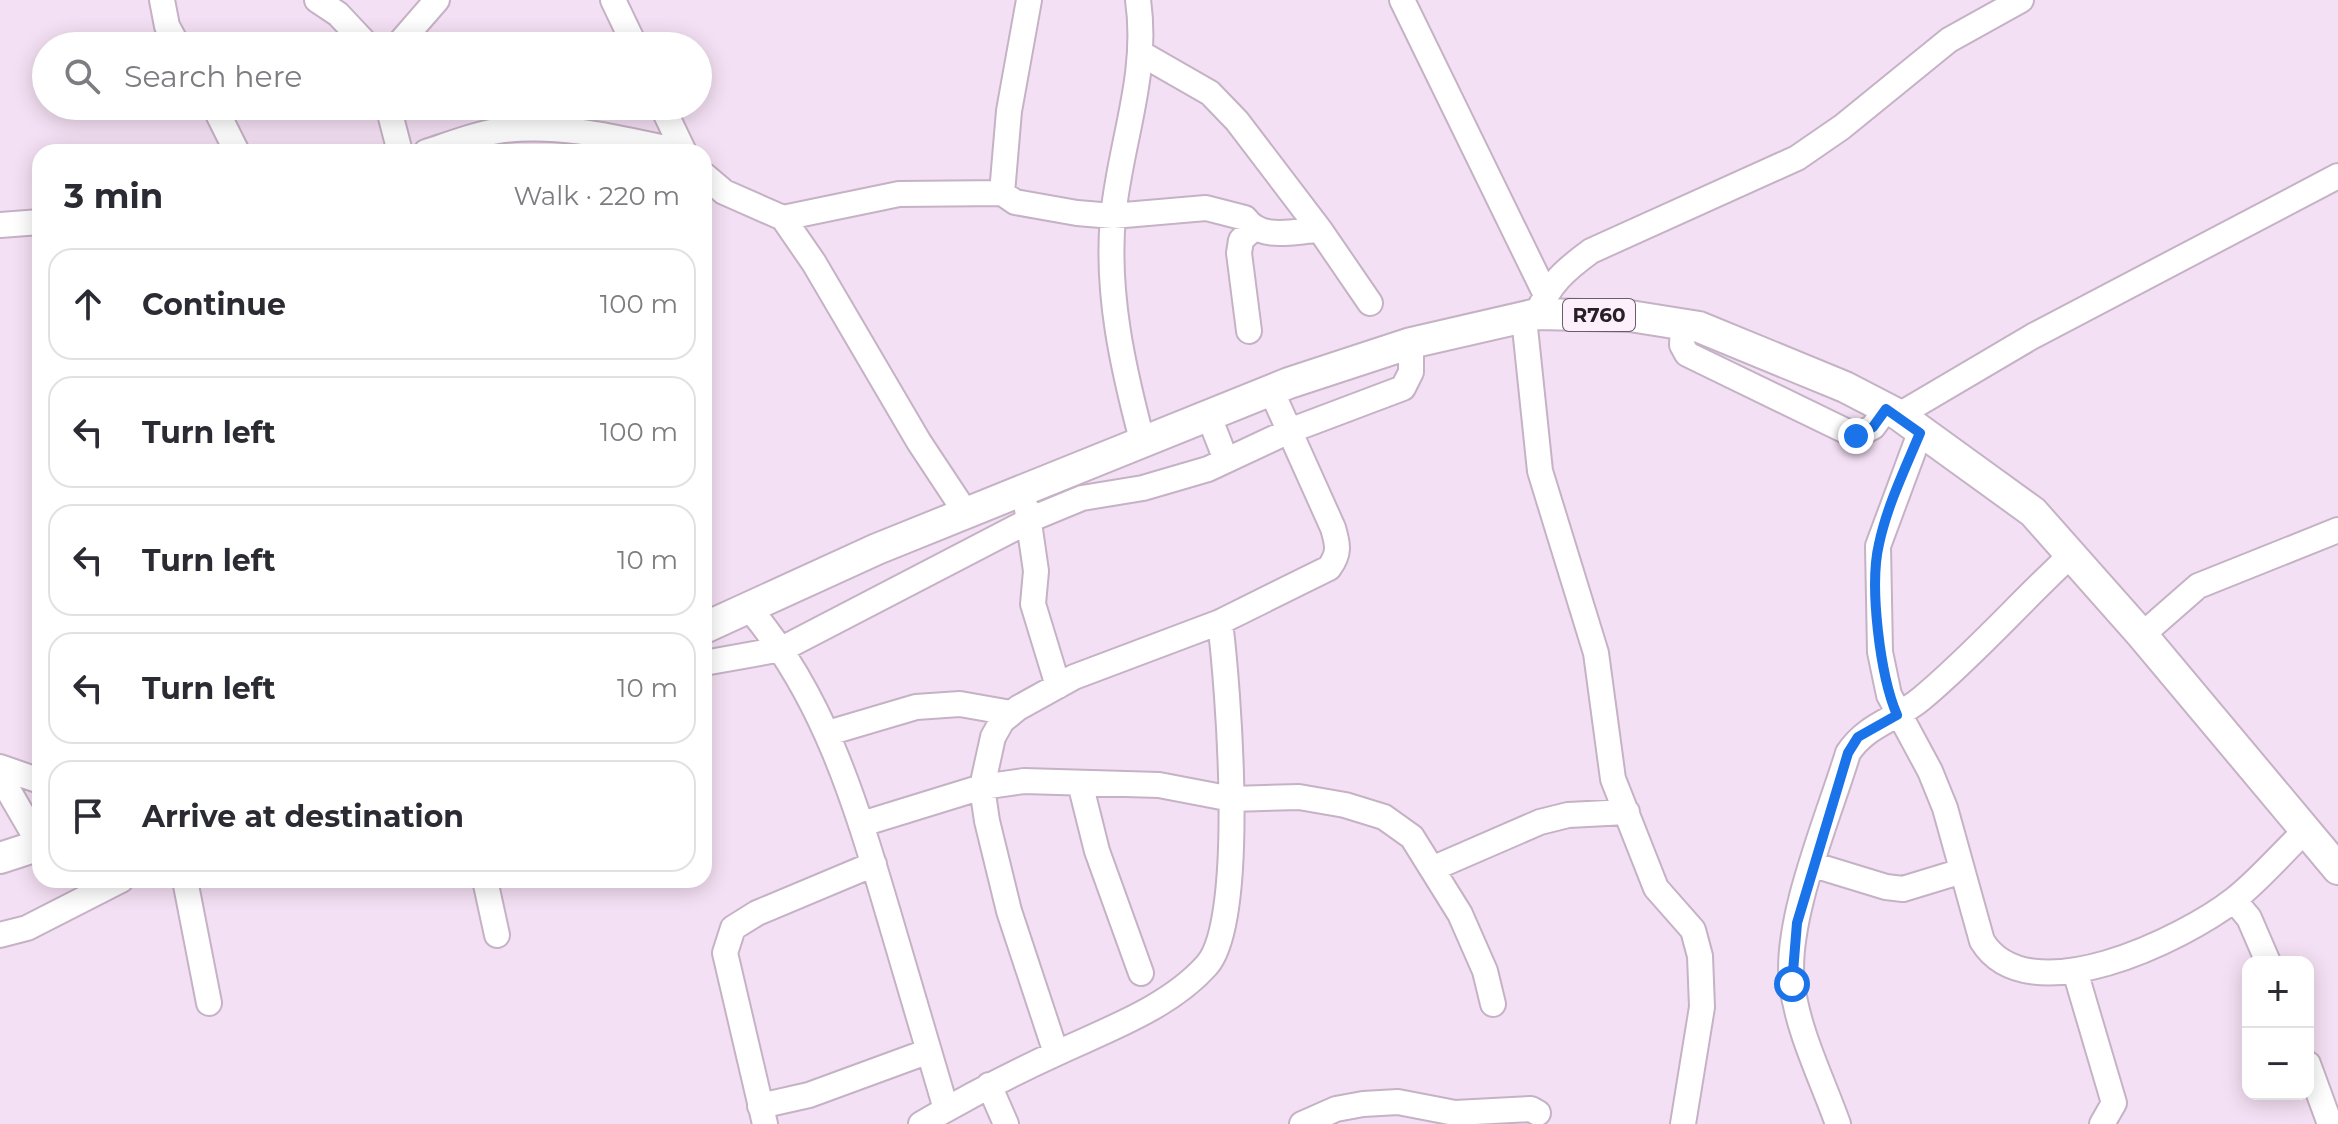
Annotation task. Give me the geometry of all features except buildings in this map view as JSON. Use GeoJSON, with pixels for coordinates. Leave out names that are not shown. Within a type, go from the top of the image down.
{"type":"FeatureCollection","features":[{"type":"Feature","properties":{"kind":"main road","name":"R760"},"geometry":{"type":"LineString","coordinates":[[712,624],[1142,440],[1271,390],[1411,343],[1536,308],[1630,316],[1699,327],[1760,351],[1902,419],[2033,512],[2142,635],[2338,869]]}},
{"type":"Feature","properties":{"kind":"main road"},"geometry":{"type":"LineString","coordinates":[[0,858],[32,848]]}},
{"type":"Feature","properties":{"kind":"street"},"geometry":{"type":"LineString","coordinates":[[162,0],[170,32]]}},
{"type":"Feature","properties":{"kind":"street"},"geometry":{"type":"LineString","coordinates":[[317,0],[338,14],[355,32]]}},
{"type":"Feature","properties":{"kind":"street"},"geometry":{"type":"LineString","coordinates":[[409,32],[437,0]]}},
{"type":"Feature","properties":{"kind":"street"},"geometry":{"type":"LineString","coordinates":[[613,0],[628,32]]}},
{"type":"Feature","properties":{"kind":"street"},"geometry":{"type":"LineString","coordinates":[[1002,193],[1001,171],[1018,42],[1029,0]]}},
{"type":"Feature","properties":{"kind":"street"},"geometry":{"type":"LineString","coordinates":[[1138,0],[1142,54],[1113,216],[1112,279],[1118,337],[1142,440]]}},
{"type":"Feature","properties":{"kind":"street"},"geometry":{"type":"LineString","coordinates":[[1402,0],[1536,308],[1540,471],[1596,653],[1613,779],[1656,888],[1693,930],[1700,956],[1702,1007],[1683,1124]]}},
{"type":"Feature","properties":{"kind":"street"},"geometry":{"type":"LineString","coordinates":[[1536,308],[1561,272],[1591,251],[1797,158],[1842,127],[1910,68],[1949,40],[2021,0]]}},
{"type":"Feature","properties":{"kind":"street"},"geometry":{"type":"LineString","coordinates":[[1142,54],[1210,93],[1237,121],[1320,230],[1370,303]]}},
{"type":"Feature","properties":{"kind":"street"},"geometry":{"type":"LineString","coordinates":[[221,120],[233,144]]}},
{"type":"Feature","properties":{"kind":"street"},"geometry":{"type":"LineString","coordinates":[[392,120],[398,144]]}},
{"type":"Feature","properties":{"kind":"street"},"geometry":{"type":"LineString","coordinates":[[669,120],[680,144]]}},
{"type":"Feature","properties":{"kind":"street"},"geometry":{"type":"LineString","coordinates":[[455,144],[500,131],[533,129],[564,129],[642,144]]}},
{"type":"Feature","properties":{"kind":"street"},"geometry":{"type":"LineString","coordinates":[[2305,831],[2234,900],[2117,963],[2075,971],[2007,966],[1990,955],[1982,941],[1930,771],[1897,715],[1883,676],[1878,546],[1902,419],[2033,336],[2338,176]]}},
{"type":"Feature","properties":{"kind":"street"},"geometry":{"type":"LineString","coordinates":[[712,182],[724,192],[783,218],[814,263],[919,442],[966,513]]}},
{"type":"Feature","properties":{"kind":"street"},"geometry":{"type":"LineString","coordinates":[[783,218],[899,194],[1002,193],[1015,202],[1113,216],[1206,208],[1245,218],[1253,229],[1263,233],[1320,230]]}},
{"type":"Feature","properties":{"kind":"street"},"geometry":{"type":"LineString","coordinates":[[0,225],[32,223]]}},
{"type":"Feature","properties":{"kind":"street"},"geometry":{"type":"LineString","coordinates":[[1249,331],[1239,253],[1241,240],[1253,229]]}},
{"type":"Feature","properties":{"kind":"street"},"geometry":{"type":"LineString","coordinates":[[712,662],[782,649],[1029,521],[1082,498],[1143,488],[1226,460],[1289,431],[1403,388],[1411,372],[1411,343]]}},
{"type":"Feature","properties":{"kind":"street"},"geometry":{"type":"LineString","coordinates":[[1056,1053],[997,869],[982,787],[993,737],[1011,713],[1058,686],[1220,622],[1329,568],[1339,546],[1271,390]]}},
{"type":"Feature","properties":{"kind":"street"},"geometry":{"type":"LineString","coordinates":[[1208,414],[1226,460]]}},
{"type":"Feature","properties":{"kind":"street"},"geometry":{"type":"LineString","coordinates":[[1024,489],[1036,571],[1033,604],[1058,686]]}},
{"type":"Feature","properties":{"kind":"street"},"geometry":{"type":"LineString","coordinates":[[2142,635],[2198,586],[2338,530]]}},
{"type":"Feature","properties":{"kind":"street"},"geometry":{"type":"LineString","coordinates":[[1838,1124],[1801,1021],[1792,984],[1797,923],[1848,753],[1858,737],[1897,715],[1938,684],[2072,554]]}},
{"type":"Feature","properties":{"kind":"street"},"geometry":{"type":"LineString","coordinates":[[748,607],[802,680],[828,733],[862,824],[946,1109]]}},
{"type":"Feature","properties":{"kind":"street"},"geometry":{"type":"LineString","coordinates":[[921,1124],[989,1085],[1129,1020],[1207,965],[1215,953],[1226,893],[1232,799],[1230,703],[1220,622]]}},
{"type":"Feature","properties":{"kind":"street"},"geometry":{"type":"LineString","coordinates":[[828,733],[916,707],[960,704],[1011,713]]}},
{"type":"Feature","properties":{"kind":"street"},"geometry":{"type":"LineString","coordinates":[[0,767],[32,778]]}},
{"type":"Feature","properties":{"kind":"street"},"geometry":{"type":"LineString","coordinates":[[0,776],[32,831]]}},
{"type":"Feature","properties":{"kind":"street"},"geometry":{"type":"LineString","coordinates":[[862,824],[982,787],[1024,781],[1159,785],[1232,799],[1299,797],[1384,817],[1412,837],[1434,868],[1479,957],[1493,1004]]}},
{"type":"Feature","properties":{"kind":"street"},"geometry":{"type":"LineString","coordinates":[[1080,783],[1097,851],[1141,973]]}},
{"type":"Feature","properties":{"kind":"street"},"geometry":{"type":"LineString","coordinates":[[1434,868],[1540,822],[1568,815],[1627,812]]}},
{"type":"Feature","properties":{"kind":"street"},"geometry":{"type":"LineString","coordinates":[[874,864],[757,913],[733,928],[725,953],[762,1115],[929,1051]]}},
{"type":"Feature","properties":{"kind":"street"},"geometry":{"type":"LineString","coordinates":[[1814,865],[1886,887],[1903,889],[1962,871]]}},
{"type":"Feature","properties":{"kind":"street"},"geometry":{"type":"LineString","coordinates":[[0,935],[27,928],[105,888]]}},
{"type":"Feature","properties":{"kind":"street"},"geometry":{"type":"LineString","coordinates":[[187,888],[209,1003]]}},
{"type":"Feature","properties":{"kind":"street"},"geometry":{"type":"LineString","coordinates":[[487,888],[497,935]]}},
{"type":"Feature","properties":{"kind":"street"},"geometry":{"type":"LineString","coordinates":[[2234,900],[2249,918],[2265,956]]}},
{"type":"Feature","properties":{"kind":"street"},"geometry":{"type":"LineString","coordinates":[[2075,971],[2114,1117]]}},
{"type":"Feature","properties":{"kind":"street"},"geometry":{"type":"LineString","coordinates":[[2314,1080],[2330,1124]]}},
{"type":"Feature","properties":{"kind":"street"},"geometry":{"type":"LineString","coordinates":[[989,1085],[1006,1124]]}},
{"type":"Feature","properties":{"kind":"street"},"geometry":{"type":"LineString","coordinates":[[1314,1121],[1363,1104],[1398,1102],[1455,1113],[1531,1109],[1538,1113]]}},
{"type":"Feature","properties":{"kind":"route"},"geometry":{"type":"LineString","coordinates":[[1792,984],[1792,954],[1797,923],[1848,753],[1858,737],[1874,725],[1897,715],[1883,676],[1880,652],[1878,546],[1893,498],[1920,433],[1899,415],[1886,409],[1873,427],[1864,435],[1856,436]]}}]}
